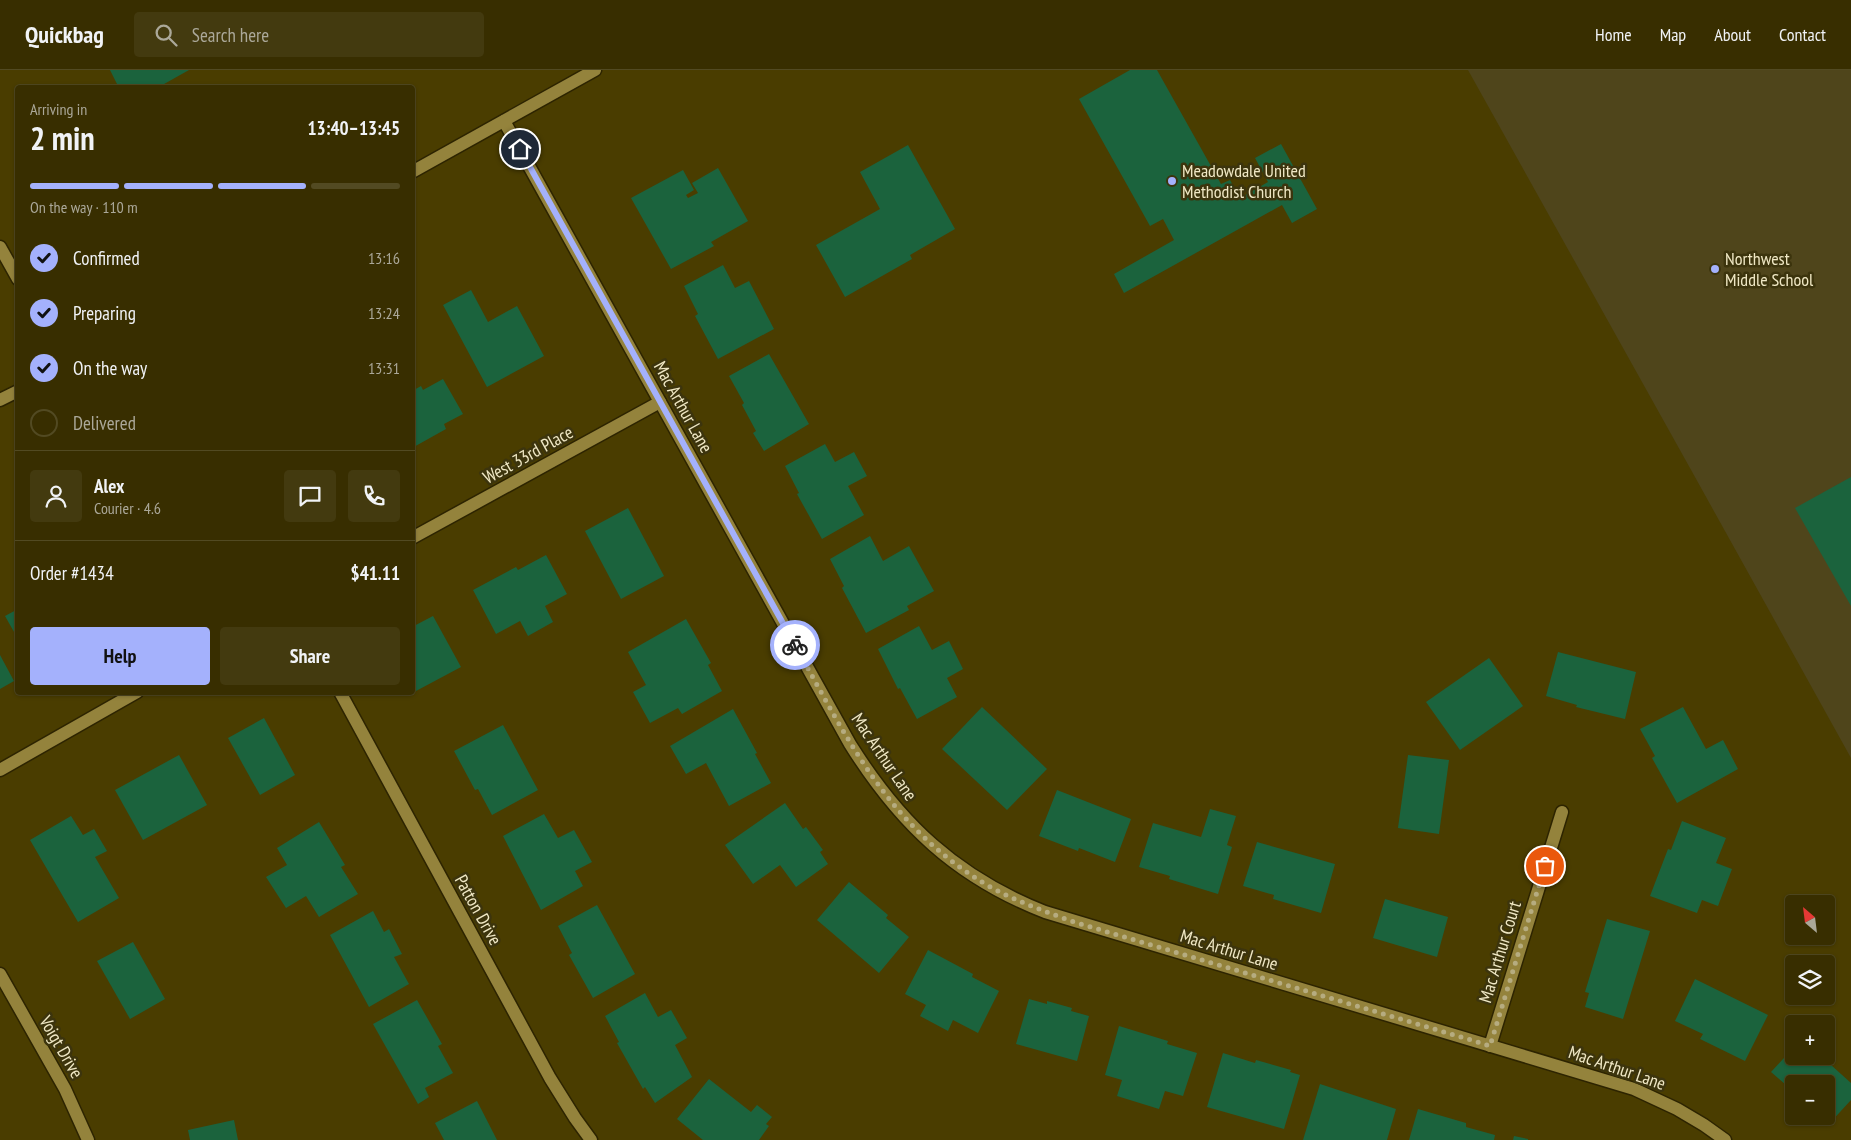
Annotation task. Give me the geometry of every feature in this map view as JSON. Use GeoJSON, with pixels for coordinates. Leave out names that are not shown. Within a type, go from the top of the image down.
{"type":"FeatureCollection","features":[{"type":"Feature","properties":{"kind":"street"},"geometry":{"type":"LineString","coordinates":[[415,170],[595,70]]}},
{"type":"Feature","properties":{"kind":"street","name":"Mac Arthur Lane"},"geometry":{"type":"LineString","coordinates":[[504,121],[866,770],[904,817],[951,860],[989,886],[1045,912],[1634,1089],[1677,1109],[1725,1140]]}},
{"type":"Feature","properties":{"kind":"street"},"geometry":{"type":"LineString","coordinates":[[0,247],[15,274]]}},
{"type":"Feature","properties":{"kind":"street"},"geometry":{"type":"LineString","coordinates":[[0,400],[15,392]]}},
{"type":"Feature","properties":{"kind":"street","name":"West 33rd Place"},"geometry":{"type":"LineString","coordinates":[[415,536],[660,402]]}},
{"type":"Feature","properties":{"kind":"street"},"geometry":{"type":"LineString","coordinates":[[0,770],[132,695]]}},
{"type":"Feature","properties":{"kind":"street","name":"Patton Drive"},"geometry":{"type":"LineString","coordinates":[[342,695],[550,1078],[575,1118],[592,1140]]}},
{"type":"Feature","properties":{"kind":"street","name":"Mac Arthur Court"},"geometry":{"type":"LineString","coordinates":[[1490,1046],[1562,812]]}},
{"type":"Feature","properties":{"kind":"street","name":"Voigt Drive"},"geometry":{"type":"LineString","coordinates":[[0,974],[70,1097],[88,1140]]}},
{"type":"Feature","properties":{"kind":"shaded area","name":"Northwest Middle School"},"geometry":{"type":"Polygon","coordinates":[[[1468,70],[1851,70],[1851,758],[1690,468],[1468,70]]]}},
{"type":"Feature","properties":{"kind":"building"},"geometry":{"type":"Polygon","coordinates":[[[110,70],[189,70],[162,85],[118,85],[110,70]]]}},
{"type":"Feature","properties":{"kind":"building","name":"Meadowdale United Methodist Church"},"geometry":{"type":"Polygon","coordinates":[[[1130,70],[1157,70],[1221,184],[1230,180],[1240,198],[1268,182],[1255,158],[1281,144],[1317,209],[1292,223],[1282,205],[1124,293],[1114,274],[1174,240],[1163,219],[1150,226],[1079,99],[1130,70]]]}},
{"type":"Feature","properties":{"kind":"building"},"geometry":{"type":"Polygon","coordinates":[[[908,145],[955,229],[910,255],[912,259],[845,297],[816,245],[880,209],[860,172],[908,145]]]}},
{"type":"Feature","properties":{"kind":"building"},"geometry":{"type":"Polygon","coordinates":[[[718,168],[748,221],[711,242],[714,246],[671,269],[631,198],[683,170],[694,190],[686,195],[688,198],[698,193],[692,183],[718,168]]]}},
{"type":"Feature","properties":{"kind":"building"},"geometry":{"type":"Polygon","coordinates":[[[723,265],[735,288],[749,281],[774,329],[718,359],[695,316],[698,314],[684,286],[723,265]]]}},
{"type":"Feature","properties":{"kind":"building"},"geometry":{"type":"Polygon","coordinates":[[[471,290],[488,322],[517,306],[544,356],[487,387],[443,305],[471,290]]]}},
{"type":"Feature","properties":{"kind":"building"},"geometry":{"type":"Polygon","coordinates":[[[769,354],[809,424],[764,451],[753,433],[756,431],[742,405],[744,403],[729,376],[769,354]]]}},
{"type":"Feature","properties":{"kind":"building"},"geometry":{"type":"Polygon","coordinates":[[[443,379],[463,414],[444,424],[446,429],[415,446],[415,389],[421,386],[423,390],[443,379]]]}},
{"type":"Feature","properties":{"kind":"building"},"geometry":{"type":"Polygon","coordinates":[[[825,444],[835,462],[854,452],[867,476],[848,486],[864,515],[822,539],[797,494],[799,493],[785,466],[825,444]]]}},
{"type":"Feature","properties":{"kind":"building"},"geometry":{"type":"Polygon","coordinates":[[[1851,477],[1851,606],[1795,508],[1851,477]]]}},
{"type":"Feature","properties":{"kind":"building"},"geometry":{"type":"Polygon","coordinates":[[[628,508],[664,576],[621,599],[585,531],[628,508]]]}},
{"type":"Feature","properties":{"kind":"building"},"geometry":{"type":"Polygon","coordinates":[[[870,536],[883,561],[909,546],[934,591],[907,606],[909,610],[866,633],[842,588],[844,586],[830,559],[870,536]]]}},
{"type":"Feature","properties":{"kind":"building"},"geometry":{"type":"Polygon","coordinates":[[[546,555],[567,594],[545,606],[553,622],[528,636],[520,621],[496,634],[473,590],[516,567],[518,570],[546,555]]]}},
{"type":"Feature","properties":{"kind":"building"},"geometry":{"type":"Polygon","coordinates":[[[15,611],[15,634],[5,616],[15,611]]]}},
{"type":"Feature","properties":{"kind":"building"},"geometry":{"type":"Polygon","coordinates":[[[433,616],[461,667],[416,691],[415,690],[415,625],[433,616]]]}},
{"type":"Feature","properties":{"kind":"building"},"geometry":{"type":"Polygon","coordinates":[[[686,619],[711,663],[708,665],[722,691],[682,714],[678,708],[650,723],[633,692],[646,685],[628,652],[686,619]]]}},
{"type":"Feature","properties":{"kind":"building"},"geometry":{"type":"Polygon","coordinates":[[[919,626],[932,650],[949,641],[963,669],[947,678],[957,697],[917,719],[900,688],[898,689],[878,649],[919,626]]]}},
{"type":"Feature","properties":{"kind":"building"},"geometry":{"type":"Polygon","coordinates":[[[1558,652],[1636,672],[1625,719],[1576,707],[1577,705],[1546,696],[1558,652]]]}},
{"type":"Feature","properties":{"kind":"building"},"geometry":{"type":"Polygon","coordinates":[[[0,655],[14,681],[0,689],[0,655]]]}},
{"type":"Feature","properties":{"kind":"building"},"geometry":{"type":"Polygon","coordinates":[[[1489,658],[1523,706],[1460,750],[1426,702],[1489,658]]]}},
{"type":"Feature","properties":{"kind":"building"},"geometry":{"type":"Polygon","coordinates":[[[982,707],[1047,769],[1007,810],[942,749],[982,707]]]}},
{"type":"Feature","properties":{"kind":"building"},"geometry":{"type":"Polygon","coordinates":[[[1683,707],[1706,749],[1723,740],[1738,769],[1677,803],[1652,758],[1655,756],[1640,729],[1683,707]]]}},
{"type":"Feature","properties":{"kind":"building"},"geometry":{"type":"Polygon","coordinates":[[[733,709],[771,783],[729,806],[706,763],[686,774],[670,746],[733,709]]]}},
{"type":"Feature","properties":{"kind":"building"},"geometry":{"type":"Polygon","coordinates":[[[264,718],[295,775],[260,795],[228,738],[264,718]]]}},
{"type":"Feature","properties":{"kind":"building"},"geometry":{"type":"Polygon","coordinates":[[[503,725],[538,790],[492,815],[478,789],[475,790],[454,751],[503,725]]]}},
{"type":"Feature","properties":{"kind":"building"},"geometry":{"type":"Polygon","coordinates":[[[179,755],[207,805],[143,840],[115,790],[179,755]]]}},
{"type":"Feature","properties":{"kind":"building"},"geometry":{"type":"Polygon","coordinates":[[[1408,755],[1449,760],[1439,834],[1398,828],[1408,755]]]}},
{"type":"Feature","properties":{"kind":"building"},"geometry":{"type":"Polygon","coordinates":[[[1057,790],[1131,819],[1115,862],[1079,848],[1078,851],[1039,836],[1057,790]]]}},
{"type":"Feature","properties":{"kind":"building"},"geometry":{"type":"Polygon","coordinates":[[[785,803],[803,829],[806,827],[823,850],[820,852],[828,864],[796,887],[780,865],[753,884],[725,845],[785,803]]]}},
{"type":"Feature","properties":{"kind":"building"},"geometry":{"type":"Polygon","coordinates":[[[1210,809],[1236,816],[1227,845],[1232,847],[1218,894],[1169,879],[1170,876],[1139,867],[1153,823],[1201,837],[1210,809]]]}},
{"type":"Feature","properties":{"kind":"building"},"geometry":{"type":"Polygon","coordinates":[[[544,814],[558,838],[574,830],[592,862],[575,871],[583,886],[541,910],[503,836],[544,814]]]}},
{"type":"Feature","properties":{"kind":"building"},"geometry":{"type":"Polygon","coordinates":[[[71,816],[83,835],[94,829],[107,851],[95,857],[119,898],[78,922],[30,840],[71,816]]]}},
{"type":"Feature","properties":{"kind":"building"},"geometry":{"type":"Polygon","coordinates":[[[1682,821],[1726,838],[1716,863],[1732,869],[1718,906],[1702,900],[1697,913],[1650,896],[1668,849],[1671,850],[1682,821]]]}},
{"type":"Feature","properties":{"kind":"building"},"geometry":{"type":"Polygon","coordinates":[[[319,822],[345,865],[341,867],[358,894],[319,917],[306,896],[286,908],[266,877],[287,865],[277,848],[319,822]]]}},
{"type":"Feature","properties":{"kind":"building"},"geometry":{"type":"Polygon","coordinates":[[[1257,842],[1335,864],[1321,913],[1273,899],[1274,895],[1243,886],[1257,842]]]}},
{"type":"Feature","properties":{"kind":"building"},"geometry":{"type":"Polygon","coordinates":[[[849,882],[888,915],[886,918],[909,937],[879,973],[817,920],[849,882]]]}},
{"type":"Feature","properties":{"kind":"building"},"geometry":{"type":"Polygon","coordinates":[[[1385,899],[1448,917],[1437,957],[1373,938],[1385,899]]]}},
{"type":"Feature","properties":{"kind":"building"},"geometry":{"type":"Polygon","coordinates":[[[597,905],[635,974],[593,998],[569,955],[572,953],[558,926],[597,905]]]}},
{"type":"Feature","properties":{"kind":"building"},"geometry":{"type":"Polygon","coordinates":[[[373,911],[384,932],[389,929],[402,954],[394,957],[409,984],[369,1007],[330,935],[373,911]]]}},
{"type":"Feature","properties":{"kind":"building"},"geometry":{"type":"Polygon","coordinates":[[[1607,919],[1650,931],[1623,1019],[1585,1007],[1589,993],[1585,992],[1607,919]]]}},
{"type":"Feature","properties":{"kind":"building"},"geometry":{"type":"Polygon","coordinates":[[[133,942],[165,999],[130,1019],[97,961],[133,942]]]}},
{"type":"Feature","properties":{"kind":"building"},"geometry":{"type":"Polygon","coordinates":[[[928,950],[973,974],[972,977],[999,991],[978,1033],[953,1020],[948,1031],[920,1016],[926,1005],[905,994],[928,950]]]}},
{"type":"Feature","properties":{"kind":"building"},"geometry":{"type":"Polygon","coordinates":[[[1695,979],[1768,1015],[1745,1061],[1700,1039],[1703,1034],[1675,1021],[1695,979]]]}},
{"type":"Feature","properties":{"kind":"building"},"geometry":{"type":"Polygon","coordinates":[[[645,993],[658,1017],[671,1010],[687,1038],[675,1045],[692,1077],[655,1103],[645,1087],[643,1089],[617,1043],[619,1042],[605,1016],[645,993]]]}},
{"type":"Feature","properties":{"kind":"building"},"geometry":{"type":"Polygon","coordinates":[[[1029,999],[1047,1004],[1047,1001],[1072,1008],[1071,1011],[1089,1016],[1077,1061],[1016,1044],[1029,999]]]}},
{"type":"Feature","properties":{"kind":"building"},"geometry":{"type":"Polygon","coordinates":[[[417,1000],[442,1044],[438,1046],[453,1073],[425,1088],[429,1097],[418,1104],[373,1024],[417,1000]]]}},
{"type":"Feature","properties":{"kind":"building"},"geometry":{"type":"Polygon","coordinates":[[[1119,1026],[1168,1041],[1167,1044],[1197,1053],[1183,1096],[1165,1091],[1159,1109],[1117,1096],[1122,1080],[1105,1075],[1119,1026]]]}},
{"type":"Feature","properties":{"kind":"building"},"geometry":{"type":"Polygon","coordinates":[[[1223,1053],[1255,1063],[1256,1060],[1291,1070],[1290,1072],[1300,1075],[1284,1129],[1207,1107],[1223,1053]]]}},
{"type":"Feature","properties":{"kind":"building"},"geometry":{"type":"Polygon","coordinates":[[[1785,1057],[1785,1065],[1831,1065],[1851,1083],[1851,1100],[1835,1117],[1835,1075],[1785,1075],[1785,1084],[1771,1072],[1785,1057]]]}},
{"type":"Feature","properties":{"kind":"building"},"geometry":{"type":"Polygon","coordinates":[[[709,1079],[751,1112],[757,1105],[772,1117],[766,1124],[769,1126],[759,1140],[703,1140],[677,1119],[709,1079]]]}},
{"type":"Feature","properties":{"kind":"building"},"geometry":{"type":"Polygon","coordinates":[[[1320,1084],[1396,1109],[1387,1140],[1303,1140],[1320,1084]]]}},
{"type":"Feature","properties":{"kind":"building"},"geometry":{"type":"Polygon","coordinates":[[[477,1101],[497,1140],[444,1140],[435,1123],[477,1101]]]}},
{"type":"Feature","properties":{"kind":"building"},"geometry":{"type":"Polygon","coordinates":[[[1418,1109],[1466,1123],[1466,1127],[1495,1135],[1494,1140],[1409,1140],[1418,1109]]]}},
{"type":"Feature","properties":{"kind":"building"},"geometry":{"type":"Polygon","coordinates":[[[234,1120],[238,1140],[190,1140],[188,1130],[234,1120]]]}},
{"type":"Feature","properties":{"kind":"building"},"geometry":{"type":"Polygon","coordinates":[[[1514,1136],[1528,1139],[1528,1140],[1513,1140],[1514,1136]]]}},
{"type":"Feature","properties":{"kind":"way so far"},"geometry":{"type":"LineString","coordinates":[[795,645],[850,744],[884,794],[904,817],[938,850],[989,886],[1030,906],[1074,922],[1490,1046],[1545,866]]}},
{"type":"Feature","properties":{"kind":"place","name":"Meadowdale United Methodist Church"},"geometry":{"type":"Point","coordinates":[1172,181]}},
{"type":"Feature","properties":{"kind":"place","name":"Northwest Middle School"},"geometry":{"type":"Point","coordinates":[1715,269]}},
{"type":"Feature","properties":{"kind":"route"},"geometry":{"type":"LineString","coordinates":[[520,149],[795,645]]}}]}
